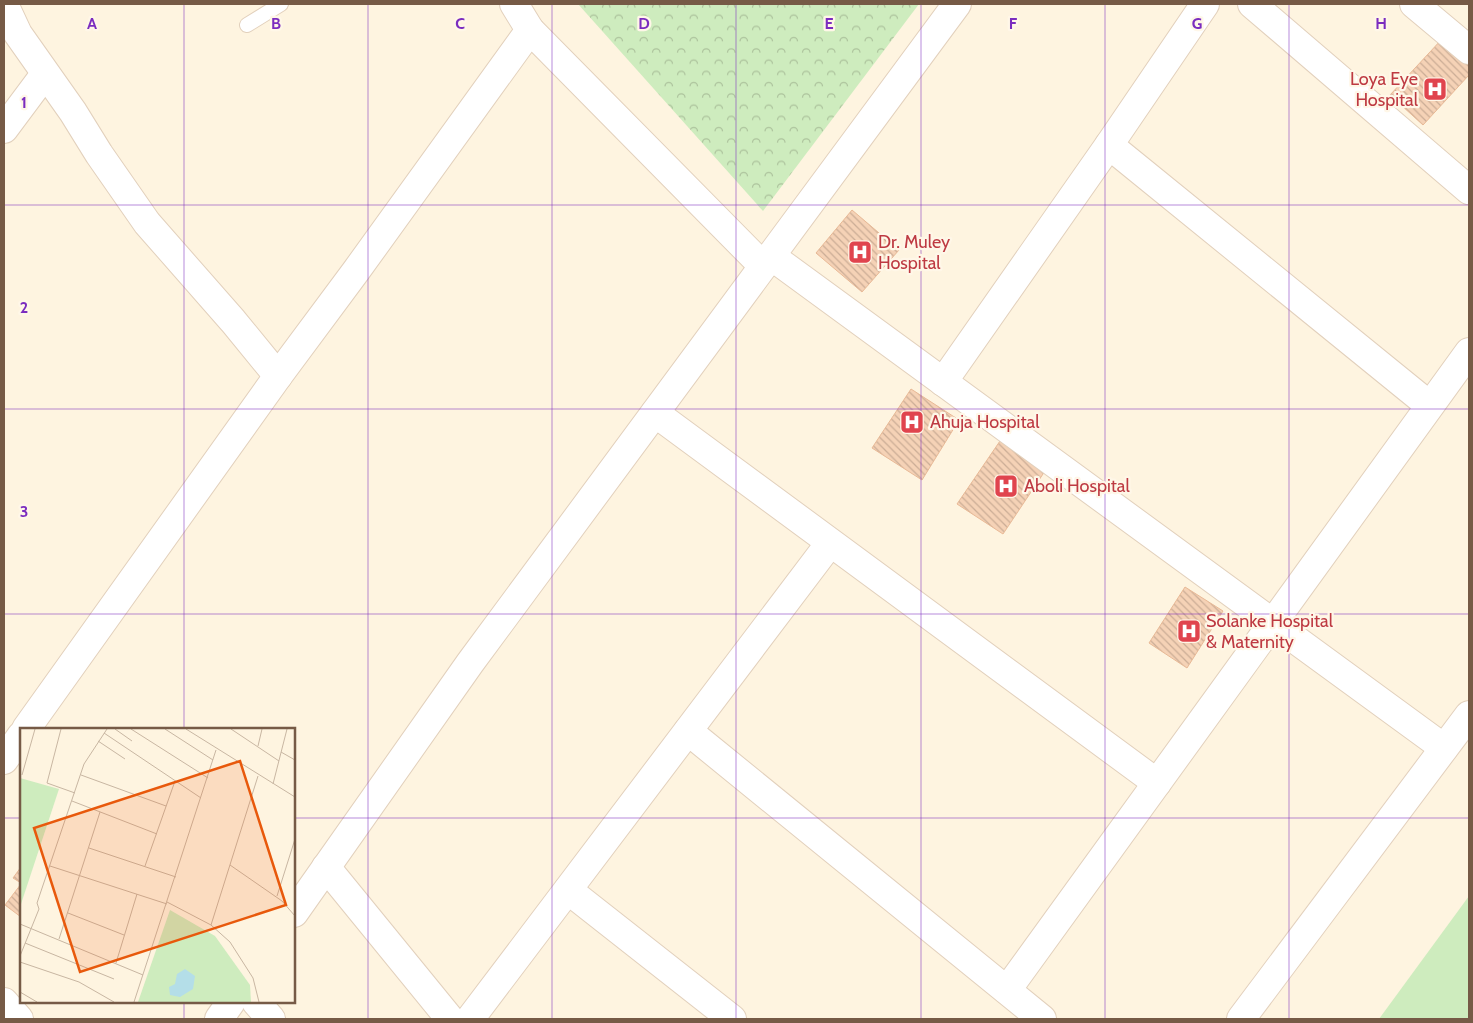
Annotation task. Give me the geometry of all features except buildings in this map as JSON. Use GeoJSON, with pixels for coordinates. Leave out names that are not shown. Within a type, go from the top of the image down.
{"type":"FeatureCollection","features":[{"type":"Feature","properties":{"kind":"street"},"geometry":{"type":"LineString","coordinates":[[4,4],[18,34],[148,223],[278,376]]}},
{"type":"Feature","properties":{"kind":"street"},"geometry":{"type":"LineString","coordinates":[[514,4],[530,30],[767,261],[943,382],[1444,748]]}},
{"type":"Feature","properties":{"kind":"street"},"geometry":{"type":"LineString","coordinates":[[295,912],[470,663],[957,4]]}},
{"type":"Feature","properties":{"kind":"street"},"geometry":{"type":"LineString","coordinates":[[943,382],[1109,146],[1205,4]]}},
{"type":"Feature","properties":{"kind":"street"},"geometry":{"type":"LineString","coordinates":[[1252,4],[1469,190]]}},
{"type":"Feature","properties":{"kind":"street"},"geometry":{"type":"LineString","coordinates":[[1414,4],[1469,50]]}},
{"type":"Feature","properties":{"kind":"street"},"geometry":{"type":"LineString","coordinates":[[27,728],[278,376],[530,30]]}},
{"type":"Feature","properties":{"kind":"street"},"geometry":{"type":"LineString","coordinates":[[4,129],[46,74]]}},
{"type":"Feature","properties":{"kind":"street"},"geometry":{"type":"LineString","coordinates":[[1109,146],[1430,405]]}},
{"type":"Feature","properties":{"kind":"street"},"geometry":{"type":"LineString","coordinates":[[1007,990],[1469,352]]}},
{"type":"Feature","properties":{"kind":"street"},"geometry":{"type":"LineString","coordinates":[[655,413],[1157,783]]}},
{"type":"Feature","properties":{"kind":"street"},"geometry":{"type":"LineString","coordinates":[[470,1019],[830,543]]}},
{"type":"Feature","properties":{"kind":"street"},"geometry":{"type":"LineString","coordinates":[[1241,1019],[1469,715]]}},
{"type":"Feature","properties":{"kind":"street"},"geometry":{"type":"LineString","coordinates":[[688,731],[1042,1019]]}},
{"type":"Feature","properties":{"kind":"street"},"geometry":{"type":"LineString","coordinates":[[4,760],[20,737]]}},
{"type":"Feature","properties":{"kind":"street"},"geometry":{"type":"LineString","coordinates":[[326,867],[450,1019]]}},
{"type":"Feature","properties":{"kind":"street"},"geometry":{"type":"LineString","coordinates":[[568,890],[732,1019]]}},
{"type":"Feature","properties":{"kind":"street"},"geometry":{"type":"LineString","coordinates":[[4,1002],[18,1019]]}},
{"type":"Feature","properties":{"kind":"street"},"geometry":{"type":"LineString","coordinates":[[219,1019],[230,1003]]}},
{"type":"Feature","properties":{"kind":"street"},"geometry":{"type":"LineString","coordinates":[[257,1003],[271,1019]]}},
{"type":"Feature","properties":{"kind":"lane"},"geometry":{"type":"LineString","coordinates":[[247,25],[281,4]]}},
{"type":"Feature","properties":{"kind":"green space"},"geometry":{"type":"Polygon","coordinates":[[[578,4],[919,4],[763,211],[578,4]]]}},
{"type":"Feature","properties":{"kind":"green space"},"geometry":{"type":"Polygon","coordinates":[[[1469,896],[1469,1019],[1379,1019],[1469,896]]]}},
{"type":"Feature","properties":{"kind":"place","name":"Loya Eye Hospital"},"geometry":{"type":"Point","coordinates":[1435,89]}},
{"type":"Feature","properties":{"kind":"place","name":"Dr. Muley Hospital"},"geometry":{"type":"Point","coordinates":[860,252]}},
{"type":"Feature","properties":{"kind":"place","name":"Ahuja Hospital"},"geometry":{"type":"Point","coordinates":[912,422]}},
{"type":"Feature","properties":{"kind":"place","name":"Aboli Hospital"},"geometry":{"type":"Point","coordinates":[1006,486]}},
{"type":"Feature","properties":{"kind":"place","name":"Solanke Hospital & Maternity"},"geometry":{"type":"Point","coordinates":[1189,631]}}]}
